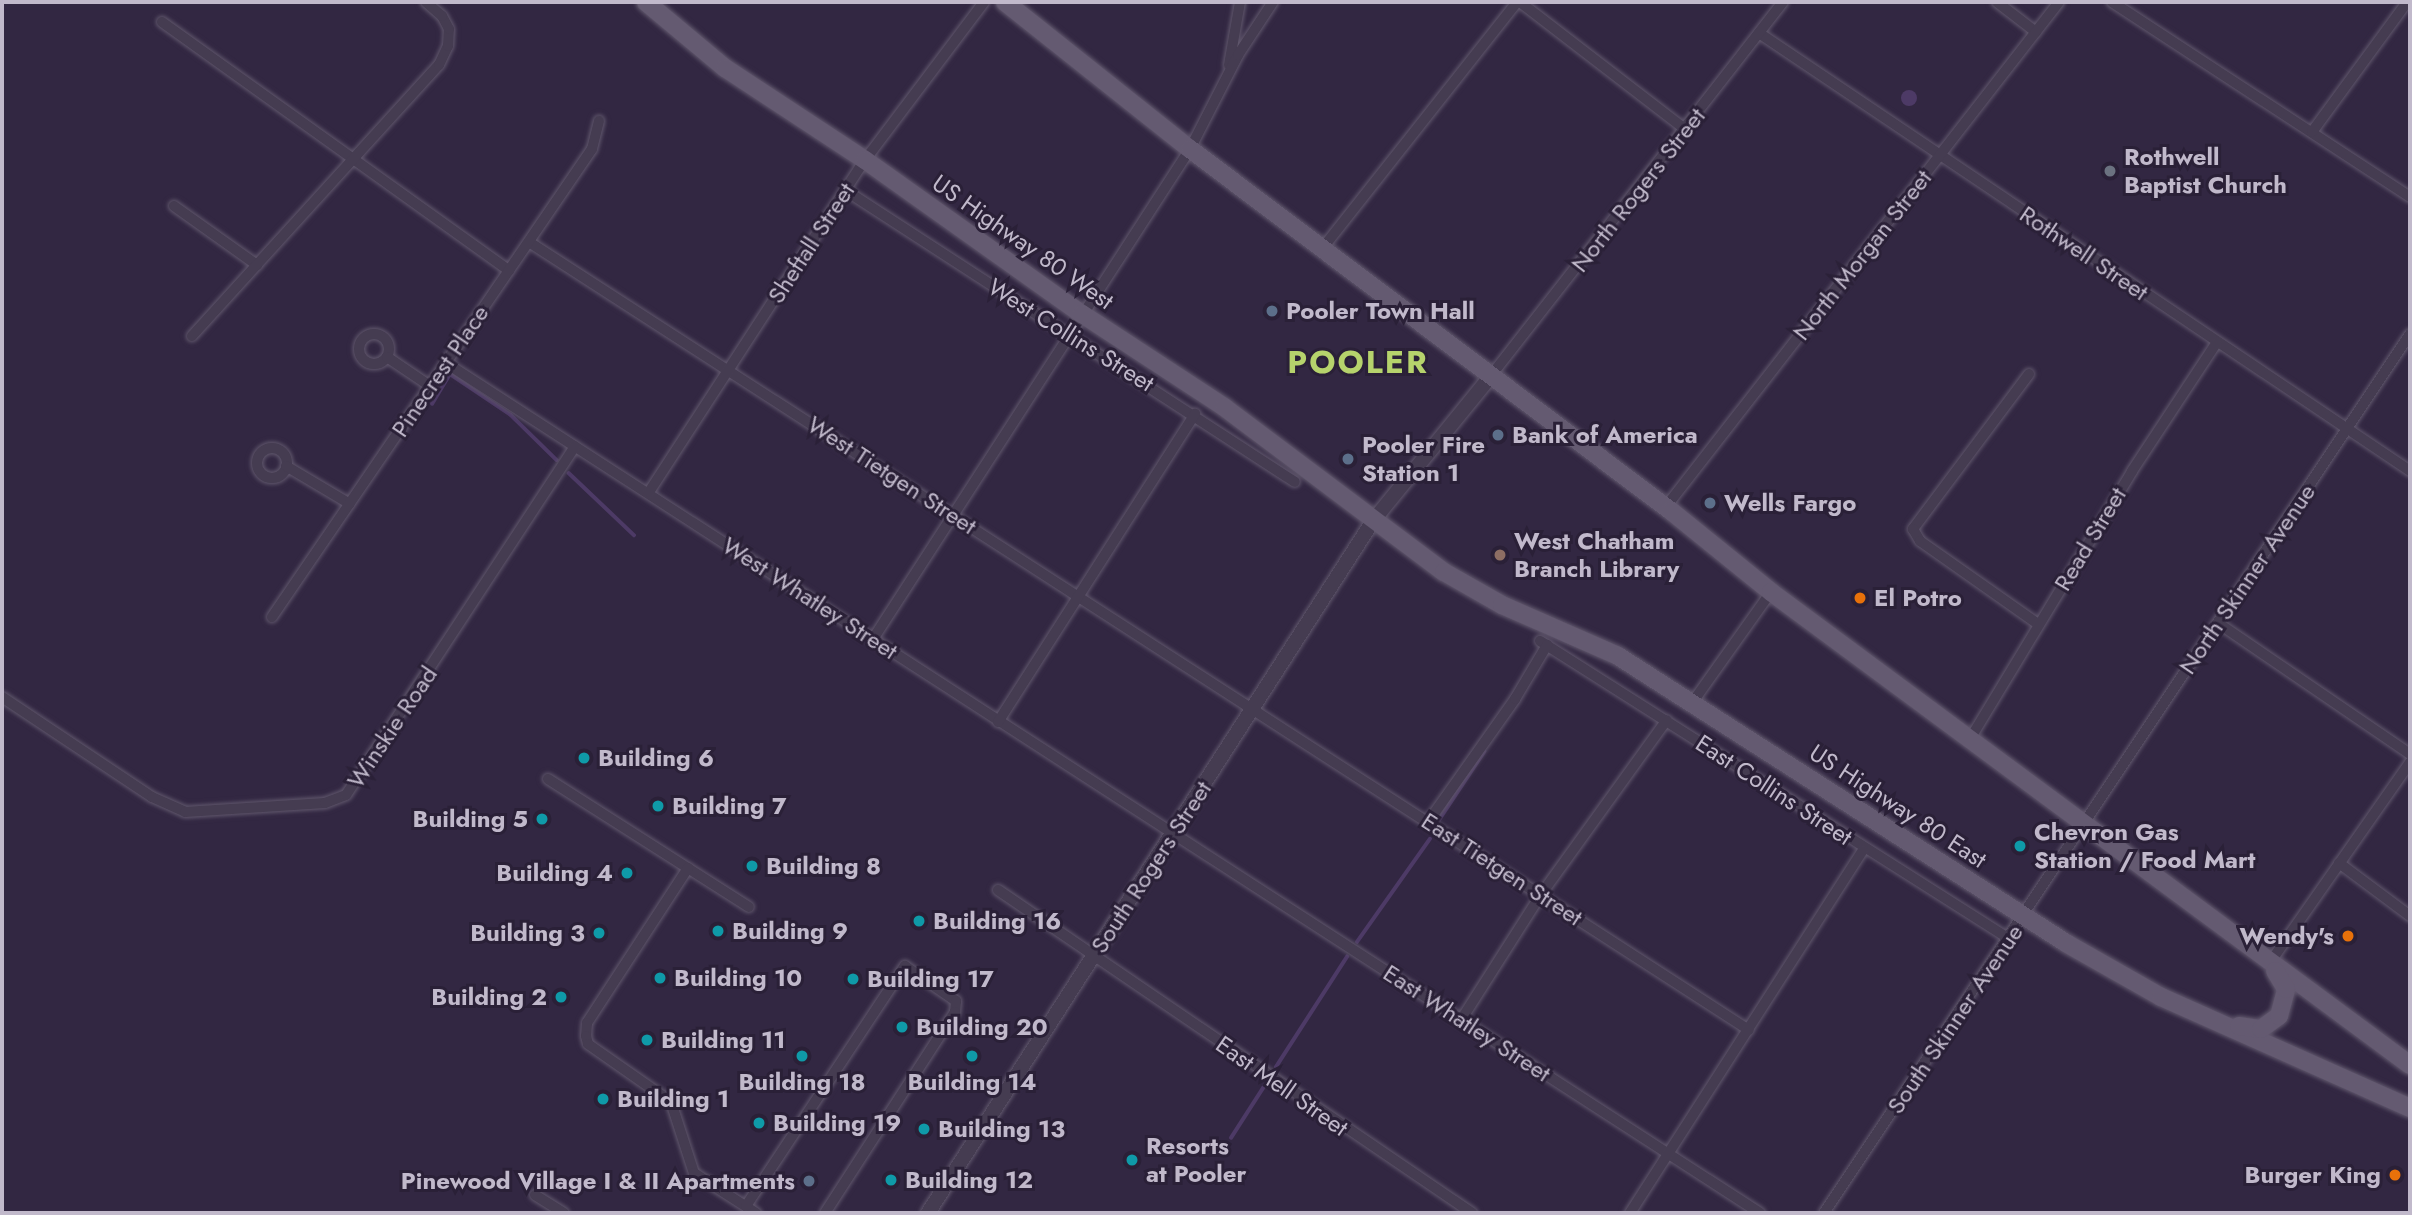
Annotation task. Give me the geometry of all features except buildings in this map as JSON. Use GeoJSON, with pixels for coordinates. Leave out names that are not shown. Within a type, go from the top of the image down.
{"type":"FeatureCollection","features":[{"type":"Feature","properties":{"kind":"main road","name":"US Highway 80 West"},"geometry":{"type":"LineString","coordinates":[[646,2],[725,68],[865,160],[1082,314],[1286,450],[1373,521]]}},
{"type":"Feature","properties":{"kind":"main road"},"geometry":{"type":"LineString","coordinates":[[1005,2],[1190,149],[1665,508],[1771,592],[2084,825],[2200,907],[2269,964],[2410,1065]]}},
{"type":"Feature","properties":{"kind":"main road","name":"US Highway 80 East"},"geometry":{"type":"LineString","coordinates":[[1373,521],[1444,572],[1502,605],[1618,656],[2024,916],[2161,997],[2410,1108]]}},
{"type":"Feature","properties":{"kind":"main road"},"geometry":{"type":"LineString","coordinates":[[2212,1019],[2253,1029],[2274,1022],[2283,1009],[2286,989],[2269,964]]}},
{"type":"Feature","properties":{"kind":"street"},"geometry":{"type":"LineString","coordinates":[[192,336],[439,65],[448,46],[449,29],[442,16],[426,2]]}},
{"type":"Feature","properties":{"kind":"street","name":"Sheftall Street"},"geometry":{"type":"LineString","coordinates":[[649,492],[865,160],[984,2]]}},
{"type":"Feature","properties":{"kind":"street"},"geometry":{"type":"LineString","coordinates":[[1224,85],[1240,2]]}},
{"type":"Feature","properties":{"kind":"street"},"geometry":{"type":"LineString","coordinates":[[873,639],[1190,149],[1273,2]]}},
{"type":"Feature","properties":{"kind":"street"},"geometry":{"type":"LineString","coordinates":[[1322,249],[1518,2],[1685,130]]}},
{"type":"Feature","properties":{"kind":"street","name":"North Rogers Street"},"geometry":{"type":"LineString","coordinates":[[1490,377],[1783,2]]}},
{"type":"Feature","properties":{"kind":"street"},"geometry":{"type":"LineString","coordinates":[[1997,2],[2036,32]]}},
{"type":"Feature","properties":{"kind":"street","name":"North Morgan Street"},"geometry":{"type":"LineString","coordinates":[[1665,508],[2059,2]]}},
{"type":"Feature","properties":{"kind":"street"},"geometry":{"type":"LineString","coordinates":[[2112,2],[2410,197]]}},
{"type":"Feature","properties":{"kind":"street"},"geometry":{"type":"LineString","coordinates":[[2312,132],[2407,2]]}},
{"type":"Feature","properties":{"kind":"street"},"geometry":{"type":"LineString","coordinates":[[162,23],[509,270]]}},
{"type":"Feature","properties":{"kind":"street","name":"Rothwell Street"},"geometry":{"type":"LineString","coordinates":[[1759,33],[1939,157],[2410,471]]}},
{"type":"Feature","properties":{"kind":"street","name":"Pinecrest Place"},"geometry":{"type":"LineString","coordinates":[[272,617],[592,149],[599,121]]}},
{"type":"Feature","properties":{"kind":"street","name":"West Collins Street"},"geometry":{"type":"LineString","coordinates":[[845,190],[1195,414],[1295,482]]}},
{"type":"Feature","properties":{"kind":"street"},"geometry":{"type":"LineString","coordinates":[[174,206],[257,265]]}},
{"type":"Feature","properties":{"kind":"street","name":"West Tietgen Street"},"geometry":{"type":"LineString","coordinates":[[529,242],[1253,710]]}},
{"type":"Feature","properties":{"kind":"street","name":"North Skinner Avenue"},"geometry":{"type":"LineString","coordinates":[[2084,825],[2410,334]]}},
{"type":"Feature","properties":{"kind":"street","name":"Read Street"},"geometry":{"type":"LineString","coordinates":[[1970,739],[2038,624],[2217,342]]}},
{"type":"Feature","properties":{"kind":"street"},"geometry":{"type":"LineString","coordinates":[[387,357],[430,386]]}},
{"type":"Feature","properties":{"kind":"street","name":"West Whatley Street"},"geometry":{"type":"LineString","coordinates":[[446,363],[649,492],[998,722],[1174,833]]}},
{"type":"Feature","properties":{"kind":"street"},"geometry":{"type":"LineString","coordinates":[[2029,374],[1913,529],[1920,541],[2038,624]]}},
{"type":"Feature","properties":{"kind":"street","name":"South Rogers Street"},"geometry":{"type":"LineString","coordinates":[[928,1213],[1373,521],[1490,377]]}},
{"type":"Feature","properties":{"kind":"street"},"geometry":{"type":"LineString","coordinates":[[998,722],[1195,414]]}},
{"type":"Feature","properties":{"kind":"street","name":"Winskie Road"},"geometry":{"type":"LineString","coordinates":[[2,697],[152,797],[185,812],[325,803],[346,795],[575,446]]}},
{"type":"Feature","properties":{"kind":"street"},"geometry":{"type":"LineString","coordinates":[[286,466],[350,504]]}},
{"type":"Feature","properties":{"kind":"street"},"geometry":{"type":"LineString","coordinates":[[1692,703],[1771,592]]}},
{"type":"Feature","properties":{"kind":"street"},"geometry":{"type":"LineString","coordinates":[[2218,624],[2410,754]]}},
{"type":"Feature","properties":{"kind":"street","name":"East Collins Street"},"geometry":{"type":"LineString","coordinates":[[1428,822],[1515,699],[1543,643],[1667,720],[1863,850],[2008,939]]}},
{"type":"Feature","properties":{"kind":"street","name":"East Tietgen Street"},"geometry":{"type":"LineString","coordinates":[[1253,710],[1542,893],[1749,1030]]}},
{"type":"Feature","properties":{"kind":"street"},"geometry":{"type":"LineString","coordinates":[[1461,1020],[1542,893],[1667,720]]}},
{"type":"Feature","properties":{"kind":"street"},"geometry":{"type":"LineString","coordinates":[[2269,964],[2410,763]]}},
{"type":"Feature","properties":{"kind":"street"},"geometry":{"type":"LineString","coordinates":[[548,779],[749,907]]}},
{"type":"Feature","properties":{"kind":"street","name":"South Skinner Avenue"},"geometry":{"type":"LineString","coordinates":[[1824,1213],[2084,825]]}},
{"type":"Feature","properties":{"kind":"street","name":"East Whatley Street"},"geometry":{"type":"LineString","coordinates":[[1174,833],[1760,1213]]}},
{"type":"Feature","properties":{"kind":"street"},"geometry":{"type":"LineString","coordinates":[[1630,1213],[1863,850]]}},
{"type":"Feature","properties":{"kind":"street"},"geometry":{"type":"LineString","coordinates":[[2339,863],[2410,916]]}},
{"type":"Feature","properties":{"kind":"street"},"geometry":{"type":"LineString","coordinates":[[688,868],[587,1023],[586,1036],[588,1044],[671,1102],[694,1173],[756,1213]]}},
{"type":"Feature","properties":{"kind":"street","name":"East Mell Street"},"geometry":{"type":"LineString","coordinates":[[998,890],[1472,1213]]}},
{"type":"Feature","properties":{"kind":"street"},"geometry":{"type":"LineString","coordinates":[[746,1206],[905,966],[956,1001],[956,1012],[825,1213]]}},
{"type":"Feature","properties":{"kind":"street"},"geometry":{"type":"LineString","coordinates":[[535,1195],[564,1213]]}},
{"type":"Feature","properties":{"kind":"shaded area"},"geometry":{"type":"Polygon","coordinates":[[[1909,90],[1915,92],[1915,104],[1909,106],[1903,104],[1901,98],[1903,92],[1909,90]]]}},
{"type":"Feature","properties":{"kind":"waterway"},"geometry":{"type":"LineString","coordinates":[[432,404],[450,374],[511,415],[557,460]]}},
{"type":"Feature","properties":{"kind":"waterway"},"geometry":{"type":"LineString","coordinates":[[569,473],[634,535]]}},
{"type":"Feature","properties":{"kind":"waterway"},"geometry":{"type":"LineString","coordinates":[[1439,820],[1484,752]]}},
{"type":"Feature","properties":{"kind":"waterway"},"geometry":{"type":"LineString","coordinates":[[1357,942],[1430,839]]}},
{"type":"Feature","properties":{"kind":"waterway"},"geometry":{"type":"LineString","coordinates":[[1276,1067],[1347,957]]}},
{"type":"Feature","properties":{"kind":"waterway"},"geometry":{"type":"LineString","coordinates":[[1231,1138],[1267,1082]]}},
{"type":"Feature","properties":{"kind":"place","name":"Rothwell Baptist Church"},"geometry":{"type":"Point","coordinates":[2110,171]}},
{"type":"Feature","properties":{"kind":"place","name":"Pooler Town Hall"},"geometry":{"type":"Point","coordinates":[1272,311]}},
{"type":"Feature","properties":{"kind":"place","name":"Bank of America"},"geometry":{"type":"Point","coordinates":[1498,435]}},
{"type":"Feature","properties":{"kind":"place","name":"Pooler Fire Station 1"},"geometry":{"type":"Point","coordinates":[1348,459]}},
{"type":"Feature","properties":{"kind":"place","name":"Wells Fargo"},"geometry":{"type":"Point","coordinates":[1710,503]}},
{"type":"Feature","properties":{"kind":"place","name":"West Chatham Branch Library"},"geometry":{"type":"Point","coordinates":[1500,555]}},
{"type":"Feature","properties":{"kind":"place","name":"El Potro"},"geometry":{"type":"Point","coordinates":[1860,598]}},
{"type":"Feature","properties":{"kind":"place","name":"Building 6"},"geometry":{"type":"Point","coordinates":[584,758]}},
{"type":"Feature","properties":{"kind":"place","name":"Building 7"},"geometry":{"type":"Point","coordinates":[658,806]}},
{"type":"Feature","properties":{"kind":"place","name":"Building 5"},"geometry":{"type":"Point","coordinates":[542,819]}},
{"type":"Feature","properties":{"kind":"place","name":"Chevron Gas Station / Food Mart"},"geometry":{"type":"Point","coordinates":[2020,846]}},
{"type":"Feature","properties":{"kind":"place","name":"Building 8"},"geometry":{"type":"Point","coordinates":[752,866]}},
{"type":"Feature","properties":{"kind":"place","name":"Building 4"},"geometry":{"type":"Point","coordinates":[627,873]}},
{"type":"Feature","properties":{"kind":"place","name":"Building 16"},"geometry":{"type":"Point","coordinates":[919,921]}},
{"type":"Feature","properties":{"kind":"place","name":"Building 9"},"geometry":{"type":"Point","coordinates":[718,931]}},
{"type":"Feature","properties":{"kind":"place","name":"Building 3"},"geometry":{"type":"Point","coordinates":[599,933]}},
{"type":"Feature","properties":{"kind":"place","name":"Wendy's"},"geometry":{"type":"Point","coordinates":[2348,936]}},
{"type":"Feature","properties":{"kind":"place","name":"Building 10"},"geometry":{"type":"Point","coordinates":[660,978]}},
{"type":"Feature","properties":{"kind":"place","name":"Building 17"},"geometry":{"type":"Point","coordinates":[853,979]}},
{"type":"Feature","properties":{"kind":"place","name":"Building 2"},"geometry":{"type":"Point","coordinates":[561,997]}},
{"type":"Feature","properties":{"kind":"place","name":"Building 20"},"geometry":{"type":"Point","coordinates":[902,1027]}},
{"type":"Feature","properties":{"kind":"place","name":"Building 11"},"geometry":{"type":"Point","coordinates":[647,1040]}},
{"type":"Feature","properties":{"kind":"place","name":"Building 18"},"geometry":{"type":"Point","coordinates":[802,1056]}},
{"type":"Feature","properties":{"kind":"place","name":"Building 14"},"geometry":{"type":"Point","coordinates":[972,1056]}},
{"type":"Feature","properties":{"kind":"place","name":"Building 1"},"geometry":{"type":"Point","coordinates":[603,1099]}},
{"type":"Feature","properties":{"kind":"place","name":"Building 19"},"geometry":{"type":"Point","coordinates":[759,1123]}},
{"type":"Feature","properties":{"kind":"place","name":"Building 13"},"geometry":{"type":"Point","coordinates":[924,1129]}},
{"type":"Feature","properties":{"kind":"place","name":"Resorts at Pooler"},"geometry":{"type":"Point","coordinates":[1132,1160]}},
{"type":"Feature","properties":{"kind":"place","name":"Burger King"},"geometry":{"type":"Point","coordinates":[2395,1175]}},
{"type":"Feature","properties":{"kind":"place","name":"Building 12"},"geometry":{"type":"Point","coordinates":[891,1180]}},
{"type":"Feature","properties":{"kind":"place","name":"Pinewood Village I & II Apartments"},"geometry":{"type":"Point","coordinates":[809,1181]}},
{"type":"Feature","properties":{"kind":"district","name":"POOLER"},"geometry":{"type":"Point","coordinates":[1358,362]}}]}
